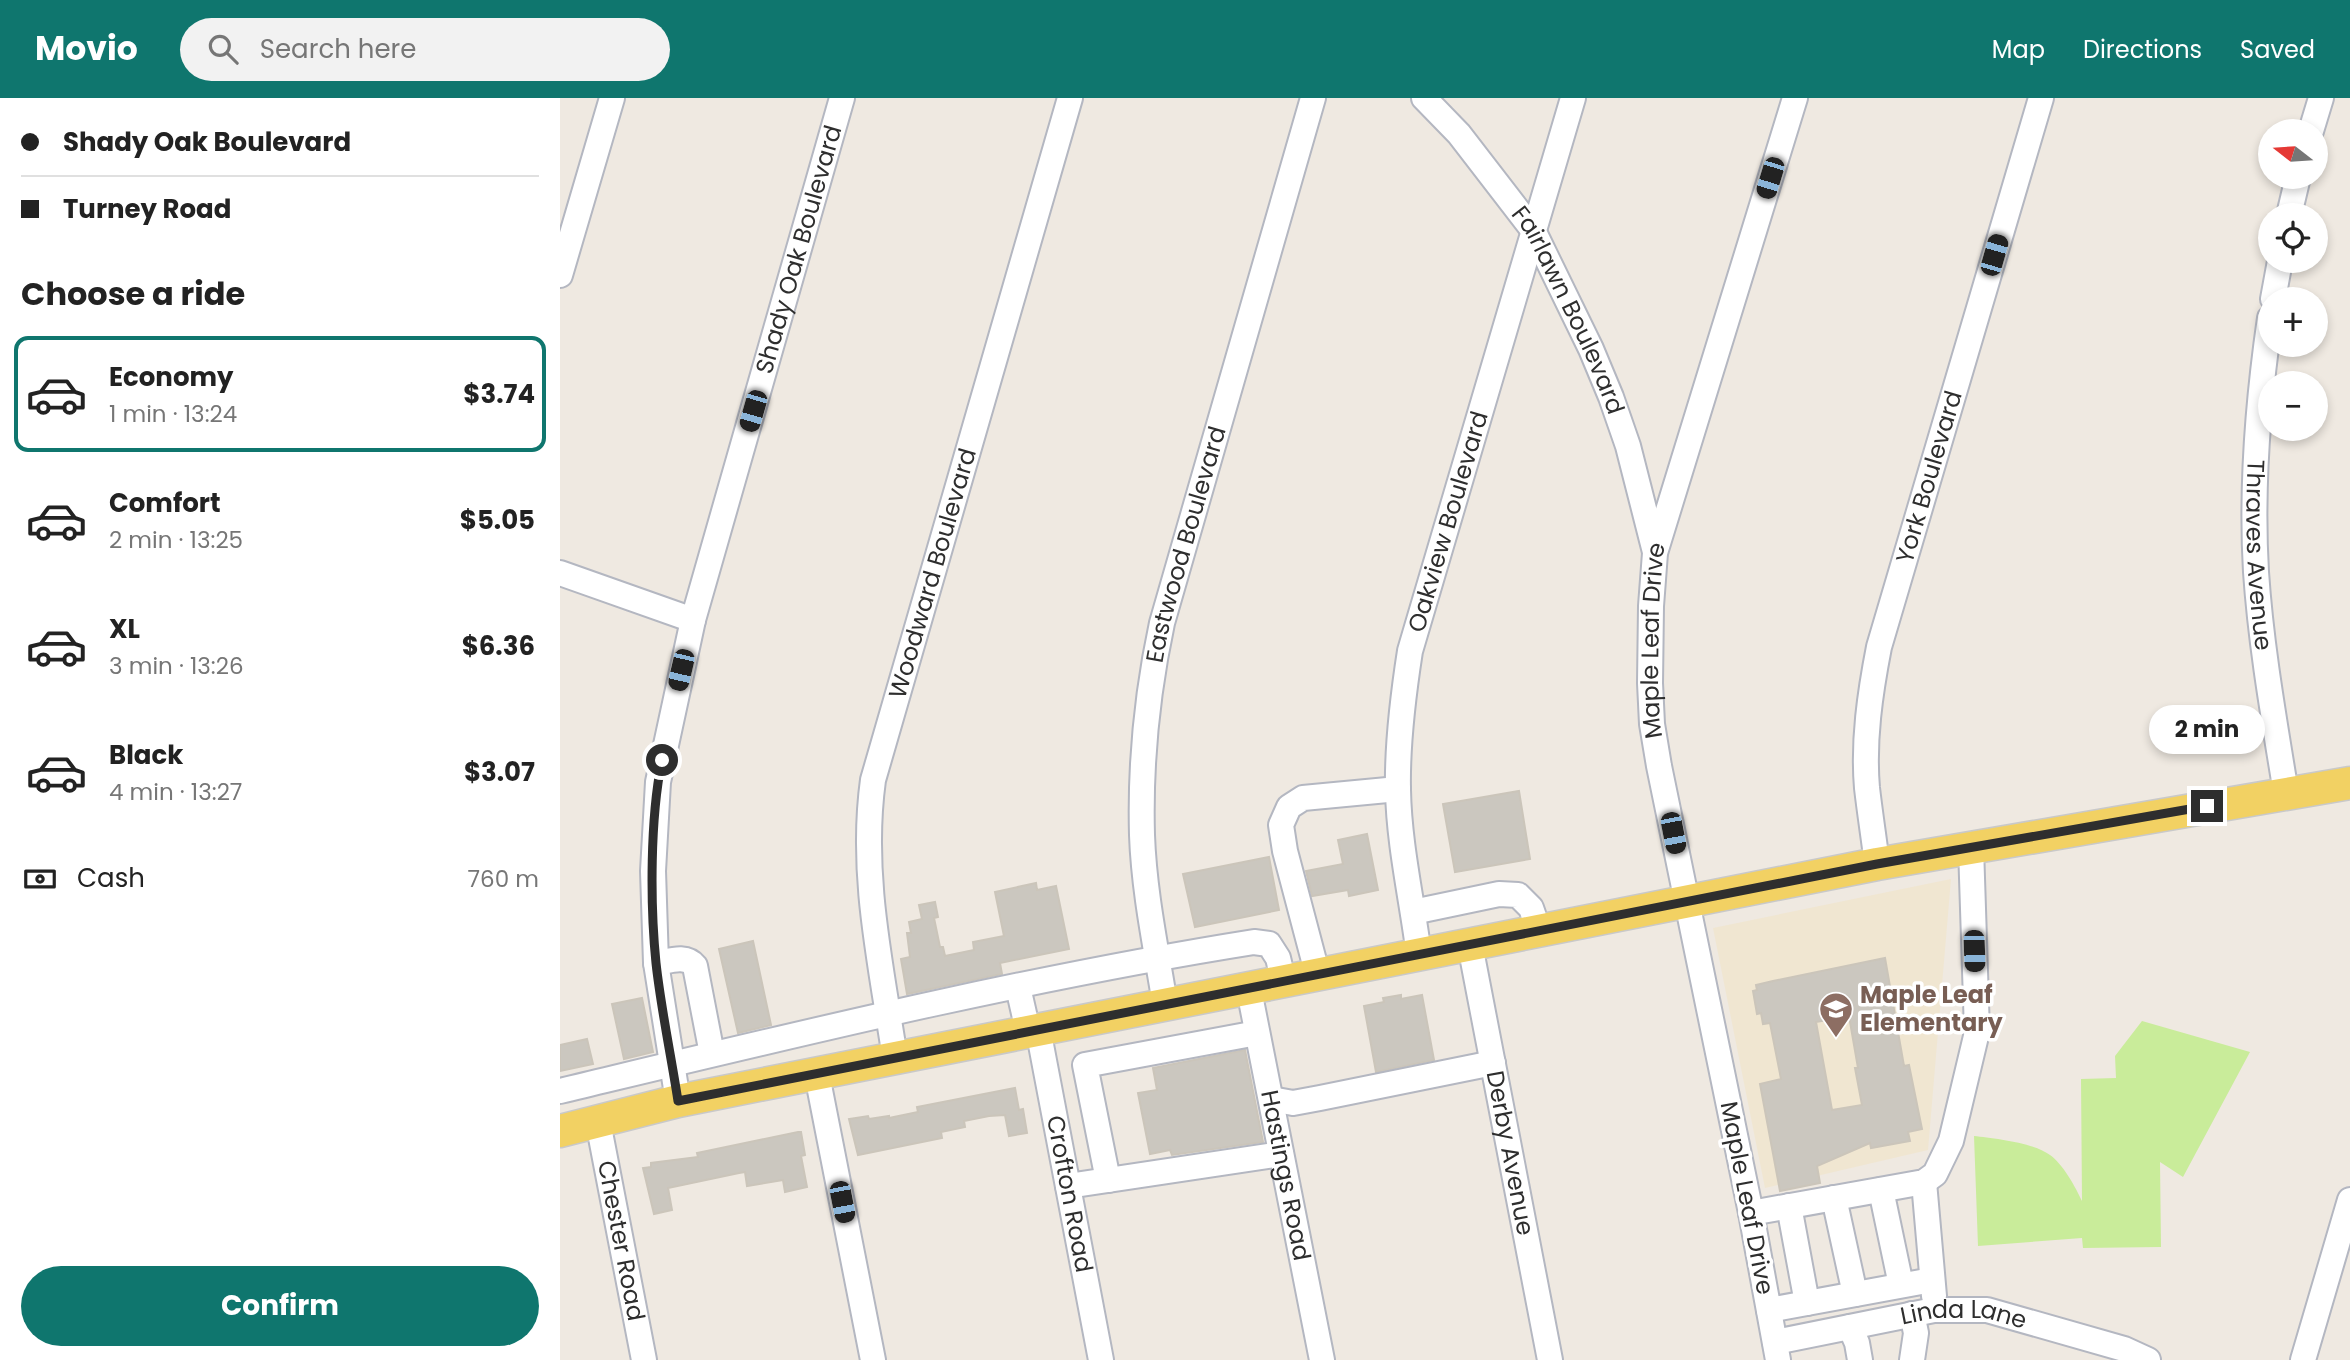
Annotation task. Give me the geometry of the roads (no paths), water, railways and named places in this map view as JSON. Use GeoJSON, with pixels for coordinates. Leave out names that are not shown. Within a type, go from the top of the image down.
{"type":"FeatureCollection","features":[{"type":"Feature","properties":{"kind":"main road"},"geometry":{"type":"LineString","coordinates":[[560,1130],[678,1101],[1877,864],[2350,783]]}},
{"type":"Feature","properties":{"kind":"street"},"geometry":{"type":"LineString","coordinates":[[560,275],[612,98]]}},
{"type":"Feature","properties":{"kind":"street","name":"Shady Oak Boulevard"},"geometry":{"type":"LineString","coordinates":[[678,1101],[656,963],[653,871],[658,782],[693,620],[842,98]]}},
{"type":"Feature","properties":{"kind":"street","name":"Woodward Boulevard"},"geometry":{"type":"LineString","coordinates":[[895,1058],[876,947],[870,885],[868,814],[873,780],[1070,98]]}},
{"type":"Feature","properties":{"kind":"street","name":"Eastwood Boulevard"},"geometry":{"type":"LineString","coordinates":[[1165,1004],[1142,837],[1143,751],[1150,682],[1162,623],[1313,98]]}},
{"type":"Feature","properties":{"kind":"street","name":"Fairlawn Boulevard"},"geometry":{"type":"LineString","coordinates":[[1424,98],[1459,134],[1533,230],[1591,349],[1611,397],[1628,446],[1655,553]]}},
{"type":"Feature","properties":{"kind":"street","name":"Oakview Boulevard"},"geometry":{"type":"LineString","coordinates":[[1419,955],[1400,824],[1398,789],[1400,727],[1410,651],[1573,98]]}},
{"type":"Feature","properties":{"kind":"street","name":"Maple Leaf Drive"},"geometry":{"type":"LineString","coordinates":[[1777,1351],[1652,724],[1650,629],[1655,553],[1795,98]]}},
{"type":"Feature","properties":{"kind":"street","name":"York Boulevard"},"geometry":{"type":"LineString","coordinates":[[1877,864],[1867,786],[1867,747],[1879,647],[2041,98]]}},
{"type":"Feature","properties":{"kind":"street"},"geometry":{"type":"LineString","coordinates":[[2315,119],[2321,98]]}},
{"type":"Feature","properties":{"kind":"street","name":"Thraves Avenue"},"geometry":{"type":"LineString","coordinates":[[2265,357],[2257,421],[2256,570],[2270,696],[2286,793]]}},
{"type":"Feature","properties":{"kind":"street"},"geometry":{"type":"LineString","coordinates":[[560,573],[693,620]]}},
{"type":"Feature","properties":{"kind":"street"},"geometry":{"type":"LineString","coordinates":[[1318,975],[1285,851],[1281,825],[1289,807],[1303,798],[1398,789]]}},
{"type":"Feature","properties":{"kind":"street"},"geometry":{"type":"LineString","coordinates":[[1751,1213],[1924,1182],[1935,1174],[1951,1141],[1977,1032],[1971,847]]}},
{"type":"Feature","properties":{"kind":"street"},"geometry":{"type":"LineString","coordinates":[[1413,912],[1499,894],[1517,895],[1531,908],[1539,931]]}},
{"type":"Feature","properties":{"kind":"street"},"geometry":{"type":"LineString","coordinates":[[560,1091],[888,1014],[1157,957],[1261,942],[1269,944],[1274,950],[1284,983]]}},
{"type":"Feature","properties":{"kind":"street","name":"Derby Avenue"},"geometry":{"type":"LineString","coordinates":[[1470,945],[1550,1360]]}},
{"type":"Feature","properties":{"kind":"street"},"geometry":{"type":"LineString","coordinates":[[656,963],[684,959],[695,966],[712,1054]]}},
{"type":"Feature","properties":{"kind":"street","name":"Crofton Road"},"geometry":{"type":"LineString","coordinates":[[1018,987],[1046,1073],[1101,1360]]}},
{"type":"Feature","properties":{"kind":"street","name":"Hastings Road"},"geometry":{"type":"LineString","coordinates":[[1249,990],[1322,1360]]}},
{"type":"Feature","properties":{"kind":"street"},"geometry":{"type":"LineString","coordinates":[[1046,1073],[1257,1032]]}},
{"type":"Feature","properties":{"kind":"street"},"geometry":{"type":"LineString","coordinates":[[1270,1099],[1293,1102],[1320,1098],[1493,1063]]}},
{"type":"Feature","properties":{"kind":"street"},"geometry":{"type":"LineString","coordinates":[[1085,1065],[1108,1180]]}},
{"type":"Feature","properties":{"kind":"street"},"geometry":{"type":"LineString","coordinates":[[817,1075],[873,1360]]}},
{"type":"Feature","properties":{"kind":"street","name":"Chester Road"},"geometry":{"type":"LineString","coordinates":[[598,1122],[644,1360]]}},
{"type":"Feature","properties":{"kind":"street"},"geometry":{"type":"LineString","coordinates":[[1068,1186],[1281,1154]]}},
{"type":"Feature","properties":{"kind":"street"},"geometry":{"type":"LineString","coordinates":[[1912,1360],[1916,1333],[1932,1279],[1924,1182]]}},
{"type":"Feature","properties":{"kind":"street"},"geometry":{"type":"LineString","coordinates":[[1881,1190],[1901,1285]]}},
{"type":"Feature","properties":{"kind":"street"},"geometry":{"type":"LineString","coordinates":[[1834,1198],[1855,1294]]}},
{"type":"Feature","properties":{"kind":"street"},"geometry":{"type":"LineString","coordinates":[[2303,1360],[2350,1200]]}},
{"type":"Feature","properties":{"kind":"street"},"geometry":{"type":"LineString","coordinates":[[1789,1206],[1807,1303]]}},
{"type":"Feature","properties":{"kind":"street"},"geometry":{"type":"LineString","coordinates":[[1769,1310],[1932,1279]]}},
{"type":"Feature","properties":{"kind":"street","name":"Linda Lane"},"geometry":{"type":"LineString","coordinates":[[1777,1351],[1850,1327],[1923,1312],[1987,1310],[2124,1349],[2148,1360]]}},
{"type":"Feature","properties":{"kind":"street"},"geometry":{"type":"LineString","coordinates":[[1850,1327],[1860,1360]]}},
{"type":"Feature","properties":{"kind":"place","name":"Maple Leaf Elementary"},"geometry":{"type":"Point","coordinates":[1836,1039]}}]}
